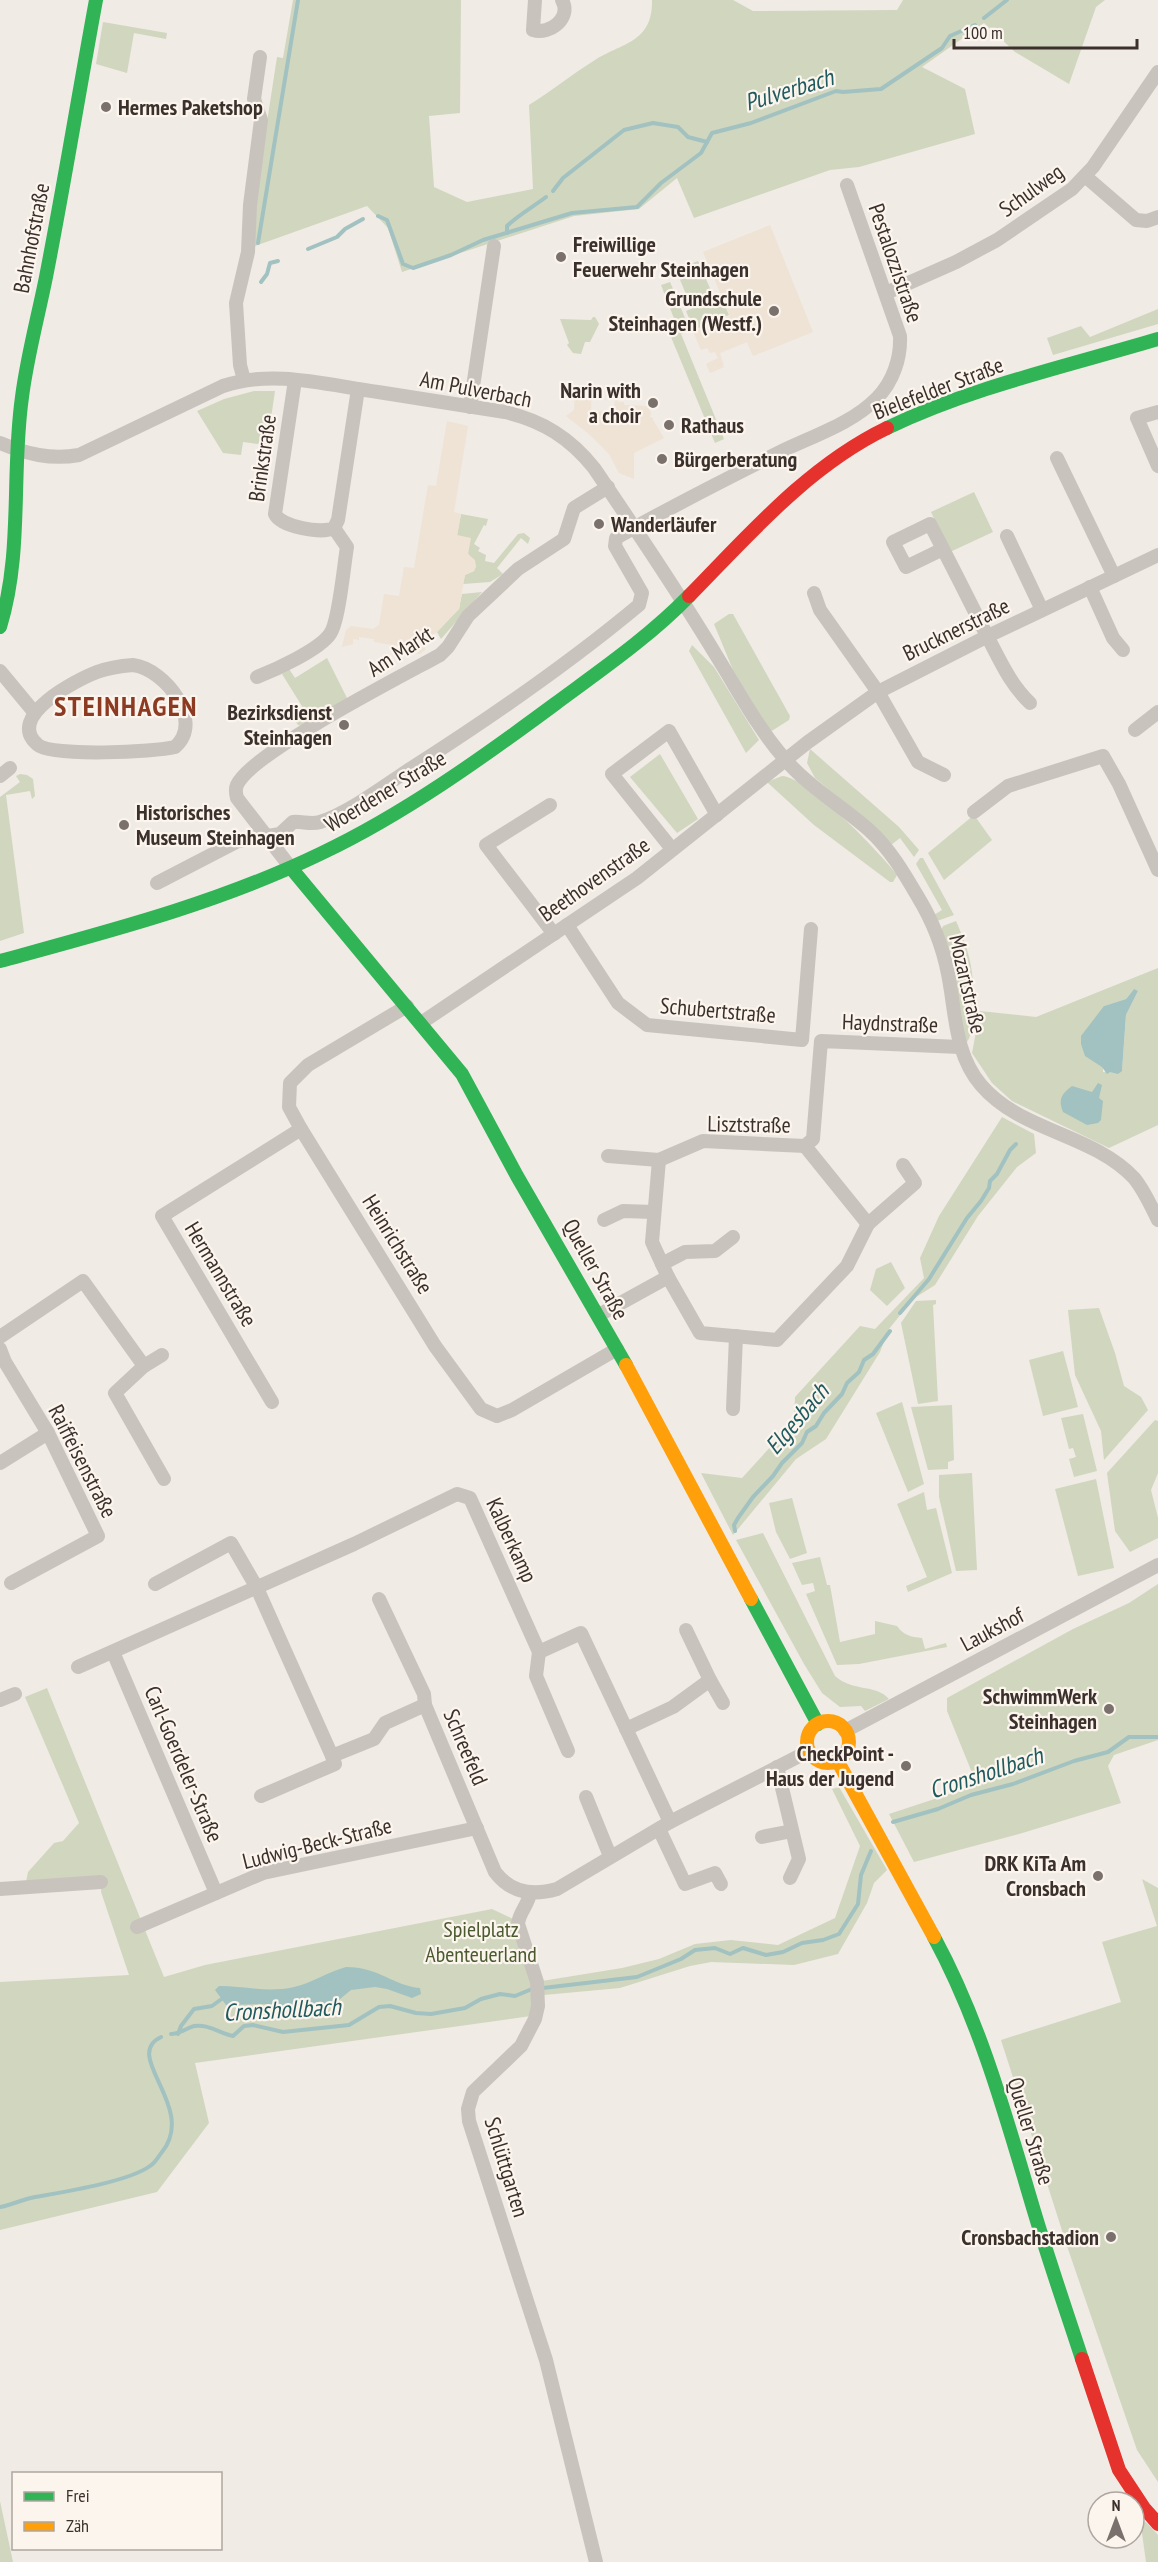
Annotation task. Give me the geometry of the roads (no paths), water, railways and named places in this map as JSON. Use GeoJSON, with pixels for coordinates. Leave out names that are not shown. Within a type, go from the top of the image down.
{"type":"FeatureCollection","features":[{"type":"Feature","properties":{"kind":"main road","name":"Bahnhofstraße"},"geometry":{"type":"LineString","coordinates":[[0,627],[11,586],[16,450],[24,377],[44,284],[96,0]]}},
{"type":"Feature","properties":{"kind":"main road","name":"Bielefelder Straße"},"geometry":{"type":"LineString","coordinates":[[683,603],[784,500],[831,462],[870,436],[907,418],[985,390],[1158,339]]}},
{"type":"Feature","properties":{"kind":"main road","name":"Woerdener Straße"},"geometry":{"type":"LineString","coordinates":[[0,961],[174,913],[323,853],[410,804],[575,691],[655,629],[683,603]]}},
{"type":"Feature","properties":{"kind":"main road","name":"Queller Straße"},"geometry":{"type":"LineString","coordinates":[[291,867],[462,1074],[516,1176],[617,1349],[818,1724]]}},
{"type":"Feature","properties":{"kind":"main road"},"geometry":{"type":"LineString","coordinates":[[833,1722],[846,1731],[847,1748],[837,1760],[821,1761],[809,1751],[808,1736],[818,1724],[833,1722]]}},
{"type":"Feature","properties":{"kind":"main road","name":"Queller Straße"},"geometry":{"type":"LineString","coordinates":[[837,1760],[950,1967],[970,2013],[999,2092],[1035,2215],[1119,2470],[1144,2508],[1158,2524]]}},
{"type":"Feature","properties":{"kind":"street"},"geometry":{"type":"LineString","coordinates":[[535,0],[534,30],[542,33],[554,28],[563,16],[565,5],[562,0]]}},
{"type":"Feature","properties":{"kind":"street"},"geometry":{"type":"LineString","coordinates":[[244,380],[238,342],[236,303],[248,252],[250,205],[261,120],[254,99],[260,57]]}},
{"type":"Feature","properties":{"kind":"street","name":"Schulweg"},"geometry":{"type":"LineString","coordinates":[[886,293],[957,262],[997,240],[1057,200],[1085,176],[1158,72]]}},
{"type":"Feature","properties":{"kind":"street"},"geometry":{"type":"LineString","coordinates":[[1085,176],[1136,220],[1147,221],[1158,217]]}},
{"type":"Feature","properties":{"kind":"street","name":"Pestalozzistraße"},"geometry":{"type":"LineString","coordinates":[[633,528],[684,500],[847,419],[872,403],[890,380],[901,347],[897,325],[847,185]]}},
{"type":"Feature","properties":{"kind":"street"},"geometry":{"type":"LineString","coordinates":[[470,407],[494,246]]}},
{"type":"Feature","properties":{"kind":"street","name":"Am Pulverbach"},"geometry":{"type":"LineString","coordinates":[[0,443],[39,456],[79,455],[213,391],[244,380],[270,378],[358,389],[515,415],[550,428],[582,453],[608,487],[683,603]]}},
{"type":"Feature","properties":{"kind":"street","name":"Brinkstraße"},"geometry":{"type":"LineString","coordinates":[[295,380],[275,514],[278,519],[288,525],[324,531],[334,528]]}},
{"type":"Feature","properties":{"kind":"street"},"geometry":{"type":"LineString","coordinates":[[257,677],[280,668],[322,642],[333,629],[347,547],[334,528],[339,520],[358,389]]}},
{"type":"Feature","properties":{"kind":"street"},"geometry":{"type":"LineString","coordinates":[[1158,412],[1137,418],[1158,466]]}},
{"type":"Feature","properties":{"kind":"street"},"geometry":{"type":"LineString","coordinates":[[1057,458],[1114,576]]}},
{"type":"Feature","properties":{"kind":"street","name":"Am Markt"},"geometry":{"type":"LineString","coordinates":[[291,867],[266,838],[237,798],[236,788],[243,776],[276,749],[440,655],[448,647],[468,616],[518,569],[564,538],[574,508],[608,487]]}},
{"type":"Feature","properties":{"kind":"street"},"geometry":{"type":"LineString","coordinates":[[157,883],[238,842],[280,834],[293,822],[316,823],[325,820],[370,795],[445,747],[579,652],[637,607],[642,598],[641,589],[614,544],[616,538],[633,528]]}},
{"type":"Feature","properties":{"kind":"street"},"geometry":{"type":"LineString","coordinates":[[1007,536],[1042,610]]}},
{"type":"Feature","properties":{"kind":"street"},"geometry":{"type":"LineString","coordinates":[[943,549],[1014,687],[1030,703]]}},
{"type":"Feature","properties":{"kind":"street","name":"Brucknerstraße"},"geometry":{"type":"LineString","coordinates":[[785,760],[841,716],[878,692],[988,636],[1158,555]]}},
{"type":"Feature","properties":{"kind":"street"},"geometry":{"type":"LineString","coordinates":[[1090,587],[1113,638],[1123,650]]}},
{"type":"Feature","properties":{"kind":"street"},"geometry":{"type":"LineString","coordinates":[[814,593],[820,610],[878,692],[918,762],[944,775]]}},
{"type":"Feature","properties":{"kind":"street","name":"Mozartstraße"},"geometry":{"type":"LineString","coordinates":[[683,603],[755,720],[785,760],[872,832],[891,853],[921,900],[933,927],[948,973],[960,1047],[968,1066],[981,1084],[1009,1109],[1086,1143],[1118,1164],[1135,1180],[1158,1220]]}},
{"type":"Feature","properties":{"kind":"street"},"geometry":{"type":"LineString","coordinates":[[133,665],[152,671],[168,685],[177,698],[186,729],[180,743],[167,749],[62,752],[39,746],[33,739],[30,720],[34,712],[48,700],[83,678],[115,666],[133,665]]}},
{"type":"Feature","properties":{"kind":"street"},"geometry":{"type":"LineString","coordinates":[[0,671],[34,712]]}},
{"type":"Feature","properties":{"kind":"street"},"geometry":{"type":"LineString","coordinates":[[1135,730],[1158,712]]}},
{"type":"Feature","properties":{"kind":"street"},"geometry":{"type":"LineString","coordinates":[[672,849],[612,774],[669,731],[717,815]]}},
{"type":"Feature","properties":{"kind":"street"},"geometry":{"type":"LineString","coordinates":[[974,812],[1008,786],[1103,756],[1119,784],[1158,870]]}},
{"type":"Feature","properties":{"kind":"street","name":"Beethovenstraße"},"geometry":{"type":"LineString","coordinates":[[421,1023],[637,878],[785,760]]}},
{"type":"Feature","properties":{"kind":"street"},"geometry":{"type":"LineString","coordinates":[[550,805],[486,845],[554,934]]}},
{"type":"Feature","properties":{"kind":"street","name":"Schubertstraße"},"geometry":{"type":"LineString","coordinates":[[567,926],[618,1003],[647,1025],[802,1040],[811,929]]}},
{"type":"Feature","properties":{"kind":"street","name":"Heinrichstraße"},"geometry":{"type":"LineString","coordinates":[[407,1006],[308,1065],[290,1083],[289,1107],[301,1129],[435,1346],[481,1409],[497,1416],[512,1410],[617,1349]]}},
{"type":"Feature","properties":{"kind":"street","name":"Haydnstraße"},"geometry":{"type":"LineString","coordinates":[[806,1146],[813,1139],[821,1041],[960,1047]]}},
{"type":"Feature","properties":{"kind":"street","name":"Hermannstraße"},"geometry":{"type":"LineString","coordinates":[[272,1402],[162,1216],[301,1129]]}},
{"type":"Feature","properties":{"kind":"street","name":"Lisztstraße"},"geometry":{"type":"LineString","coordinates":[[608,1156],[659,1160],[703,1141],[806,1146]]}},
{"type":"Feature","properties":{"kind":"street"},"geometry":{"type":"LineString","coordinates":[[806,1146],[868,1224]]}},
{"type":"Feature","properties":{"kind":"street"},"geometry":{"type":"LineString","coordinates":[[659,1160],[651,1242],[700,1333],[777,1340],[847,1266],[868,1224],[915,1183],[903,1165]]}},
{"type":"Feature","properties":{"kind":"street"},"geometry":{"type":"LineString","coordinates":[[604,1220],[623,1211],[654,1212]]}},
{"type":"Feature","properties":{"kind":"street"},"geometry":{"type":"LineString","coordinates":[[662,1264],[685,1252],[715,1251],[733,1237]]}},
{"type":"Feature","properties":{"kind":"street"},"geometry":{"type":"LineString","coordinates":[[598,1315],[668,1277]]}},
{"type":"Feature","properties":{"kind":"street"},"geometry":{"type":"LineString","coordinates":[[0,1337],[83,1281],[144,1366]]}},
{"type":"Feature","properties":{"kind":"street"},"geometry":{"type":"LineString","coordinates":[[733,1409],[736,1336]]}},
{"type":"Feature","properties":{"kind":"street"},"geometry":{"type":"LineString","coordinates":[[162,1355],[144,1366],[115,1393],[164,1479]]}},
{"type":"Feature","properties":{"kind":"street","name":"Raiffeisenstraße"},"geometry":{"type":"LineString","coordinates":[[2,1359],[48,1433],[98,1536],[11,1583]]}},
{"type":"Feature","properties":{"kind":"street"},"geometry":{"type":"LineString","coordinates":[[0,1463],[48,1433]]}},
{"type":"Feature","properties":{"kind":"street","name":"Kalberkamp"},"geometry":{"type":"LineString","coordinates":[[78,1667],[354,1544],[457,1494],[470,1498],[539,1652],[536,1676],[568,1751]]}},
{"type":"Feature","properties":{"kind":"street"},"geometry":{"type":"LineString","coordinates":[[155,1584],[231,1543],[257,1588],[335,1764],[261,1796]]}},
{"type":"Feature","properties":{"kind":"street","name":"Laukshof"},"geometry":{"type":"LineString","coordinates":[[846,1731],[1158,1565]]}},
{"type":"Feature","properties":{"kind":"street","name":"Schreefeld"},"geometry":{"type":"LineString","coordinates":[[379,1599],[424,1694],[425,1705],[495,1872],[508,1887],[530,1893]]}},
{"type":"Feature","properties":{"kind":"street"},"geometry":{"type":"LineString","coordinates":[[686,1630],[723,1703]]}},
{"type":"Feature","properties":{"kind":"street"},"geometry":{"type":"LineString","coordinates":[[539,1652],[581,1634],[626,1729],[685,1884],[715,1873],[721,1884]]}},
{"type":"Feature","properties":{"kind":"street","name":"Carl-Goerdeler-Straße"},"geometry":{"type":"LineString","coordinates":[[113,1652],[216,1893]]}},
{"type":"Feature","properties":{"kind":"street"},"geometry":{"type":"LineString","coordinates":[[626,1729],[673,1707],[710,1680]]}},
{"type":"Feature","properties":{"kind":"street"},"geometry":{"type":"LineString","coordinates":[[0,1700],[15,1694]]}},
{"type":"Feature","properties":{"kind":"street"},"geometry":{"type":"LineString","coordinates":[[332,1756],[374,1739],[385,1723],[425,1705]]}},
{"type":"Feature","properties":{"kind":"street"},"geometry":{"type":"LineString","coordinates":[[530,1893],[557,1888],[664,1825],[809,1751]]}},
{"type":"Feature","properties":{"kind":"street"},"geometry":{"type":"LineString","coordinates":[[777,1767],[799,1859],[790,1878]]}},
{"type":"Feature","properties":{"kind":"street"},"geometry":{"type":"LineString","coordinates":[[586,1797],[610,1856]]}},
{"type":"Feature","properties":{"kind":"street","name":"Ludwig-Beck-Straße"},"geometry":{"type":"LineString","coordinates":[[137,1927],[263,1873],[477,1828]]}},
{"type":"Feature","properties":{"kind":"street"},"geometry":{"type":"LineString","coordinates":[[762,1837],[792,1831]]}},
{"type":"Feature","properties":{"kind":"street"},"geometry":{"type":"LineString","coordinates":[[0,1889],[101,1882]]}},
{"type":"Feature","properties":{"kind":"street","name":"Schlüttgarten"},"geometry":{"type":"LineString","coordinates":[[530,1893],[529,1903],[518,1918],[518,1924],[537,1982],[535,2019],[521,2046],[473,2092],[468,2109],[469,2121],[546,2360],[596,2562]]}},
{"type":"Feature","properties":{"kind":"water"},"geometry":{"type":"Polygon","coordinates":[[[1134,989],[1138,991],[1126,1015],[1122,1071],[1118,1074],[1110,1072],[1107,1074],[1102,1067],[1085,1056],[1081,1036],[1104,1006],[1126,999],[1134,989]]]}},
{"type":"Feature","properties":{"kind":"water"},"geometry":{"type":"Polygon","coordinates":[[[1098,1083],[1102,1085],[1099,1098],[1103,1101],[1101,1120],[1098,1123],[1087,1125],[1063,1112],[1061,1101],[1068,1089],[1072,1086],[1092,1092],[1098,1083]]]}},
{"type":"Feature","properties":{"kind":"water"},"geometry":{"type":"Polygon","coordinates":[[[346,1967],[368,1970],[402,1984],[420,1988],[421,1994],[412,1998],[375,1987],[351,1990],[334,2004],[296,2012],[268,2004],[226,2005],[215,1990],[219,1986],[284,1989],[307,1983],[346,1967]]]}},
{"type":"Feature","properties":{"kind":"waterway"},"geometry":{"type":"LineString","coordinates":[[258,243],[298,0]]}},
{"type":"Feature","properties":{"kind":"waterway","name":"Pulverbach"},"geometry":{"type":"LineString","coordinates":[[984,18],[1007,0]]}},
{"type":"Feature","properties":{"kind":"waterway","name":"Pulverbach"},"geometry":{"type":"LineString","coordinates":[[378,216],[387,220],[403,264],[413,268],[451,255],[483,240],[572,213],[637,207],[661,183],[701,153],[712,133],[751,123],[836,91],[881,89],[942,48],[950,36],[975,25]]}},
{"type":"Feature","properties":{"kind":"waterway","name":"Pulverbach"},"geometry":{"type":"LineString","coordinates":[[553,191],[563,178],[624,130],[653,123],[678,127],[688,137],[707,142]]}},
{"type":"Feature","properties":{"kind":"waterway","name":"Pulverbach"},"geometry":{"type":"LineString","coordinates":[[507,233],[507,226],[511,222],[546,197]]}},
{"type":"Feature","properties":{"kind":"waterway","name":"Pulverbach"},"geometry":{"type":"LineString","coordinates":[[308,249],[337,237],[345,229],[363,219]]}},
{"type":"Feature","properties":{"kind":"waterway","name":"Pulverbach"},"geometry":{"type":"LineString","coordinates":[[261,282],[267,274],[270,263],[278,261]]}},
{"type":"Feature","properties":{"kind":"waterway","name":"Elgesbach"},"geometry":{"type":"LineString","coordinates":[[900,1313],[929,1279],[967,1218],[981,1201],[989,1188],[990,1181],[1016,1144]]}},
{"type":"Feature","properties":{"kind":"waterway","name":"Elgesbach"},"geometry":{"type":"LineString","coordinates":[[735,1531],[734,1525],[753,1497],[802,1443],[807,1432],[816,1426],[824,1413],[842,1394],[847,1383],[859,1372],[864,1360],[873,1354],[890,1331]]}},
{"type":"Feature","properties":{"kind":"waterway","name":"Cronshollbach"},"geometry":{"type":"LineString","coordinates":[[893,1822],[938,1809],[971,1795],[1013,1784],[1074,1761],[1108,1752],[1129,1737],[1158,1737]]}},
{"type":"Feature","properties":{"kind":"waterway","name":"Cronshollbach"},"geometry":{"type":"LineString","coordinates":[[543,1988],[637,1977],[681,1959],[695,1950],[715,1948],[730,1954],[743,1948],[766,1955],[783,1952],[802,1943],[823,1940],[839,1934],[858,1904],[861,1875],[871,1851]]}},
{"type":"Feature","properties":{"kind":"waterway","name":"Cronshollbach"},"geometry":{"type":"LineString","coordinates":[[171,2034],[194,2026],[209,2027],[233,2036],[244,2026],[253,2025],[283,2032],[349,2025],[379,2007],[390,2006],[416,2013],[431,2014],[465,2008],[481,1999],[500,1994],[515,1996],[532,1989]]}},
{"type":"Feature","properties":{"kind":"waterway","name":"Elgesbach"},"geometry":{"type":"LineString","coordinates":[[178,2034],[194,2009],[212,2006],[223,1998]]}},
{"type":"Feature","properties":{"kind":"waterway","name":"Cronshollbach"},"geometry":{"type":"LineString","coordinates":[[0,2207],[31,2198],[111,2182],[140,2172],[153,2163],[171,2135],[171,2118],[167,2101],[149,2057],[151,2046],[161,2037]]}},
{"type":"Feature","properties":{"kind":"place","name":"Hermes Paketshop"},"geometry":{"type":"Point","coordinates":[106,107]}},
{"type":"Feature","properties":{"kind":"place","name":"Freiwillige Feuerwehr Steinhagen"},"geometry":{"type":"Point","coordinates":[561,257]}},
{"type":"Feature","properties":{"kind":"place","name":"Grundschule Steinhagen (Westf.)"},"geometry":{"type":"Point","coordinates":[774,311]}},
{"type":"Feature","properties":{"kind":"place","name":"Narin with a choir"},"geometry":{"type":"Point","coordinates":[653,403]}},
{"type":"Feature","properties":{"kind":"place","name":"Rathaus"},"geometry":{"type":"Point","coordinates":[669,425]}},
{"type":"Feature","properties":{"kind":"place","name":"Bürgerberatung"},"geometry":{"type":"Point","coordinates":[662,459]}},
{"type":"Feature","properties":{"kind":"place","name":"Wanderläufer"},"geometry":{"type":"Point","coordinates":[599,524]}},
{"type":"Feature","properties":{"kind":"place","name":"Bezirksdienst Steinhagen"},"geometry":{"type":"Point","coordinates":[344,725]}},
{"type":"Feature","properties":{"kind":"place","name":"Historisches Museum Steinhagen"},"geometry":{"type":"Point","coordinates":[124,825]}},
{"type":"Feature","properties":{"kind":"place","name":"SchwimmWerk Steinhagen"},"geometry":{"type":"Point","coordinates":[1109,1709]}},
{"type":"Feature","properties":{"kind":"place","name":"CheckPoint - Haus der Jugend"},"geometry":{"type":"Point","coordinates":[906,1766]}},
{"type":"Feature","properties":{"kind":"place","name":"DRK KiTa Am Cronsbach"},"geometry":{"type":"Point","coordinates":[1098,1876]}},
{"type":"Feature","properties":{"kind":"place","name":"Cronsbachstadion"},"geometry":{"type":"Point","coordinates":[1111,2237]}},
{"type":"Feature","properties":{"kind":"district","name":"STEINHAGEN"},"geometry":{"type":"Point","coordinates":[126,706]}},
{"type":"Feature","properties":{"kind":"park label","name":"Spielplatz Abenteuerland"},"geometry":{"type":"Point","coordinates":[481,1942]}}]}
